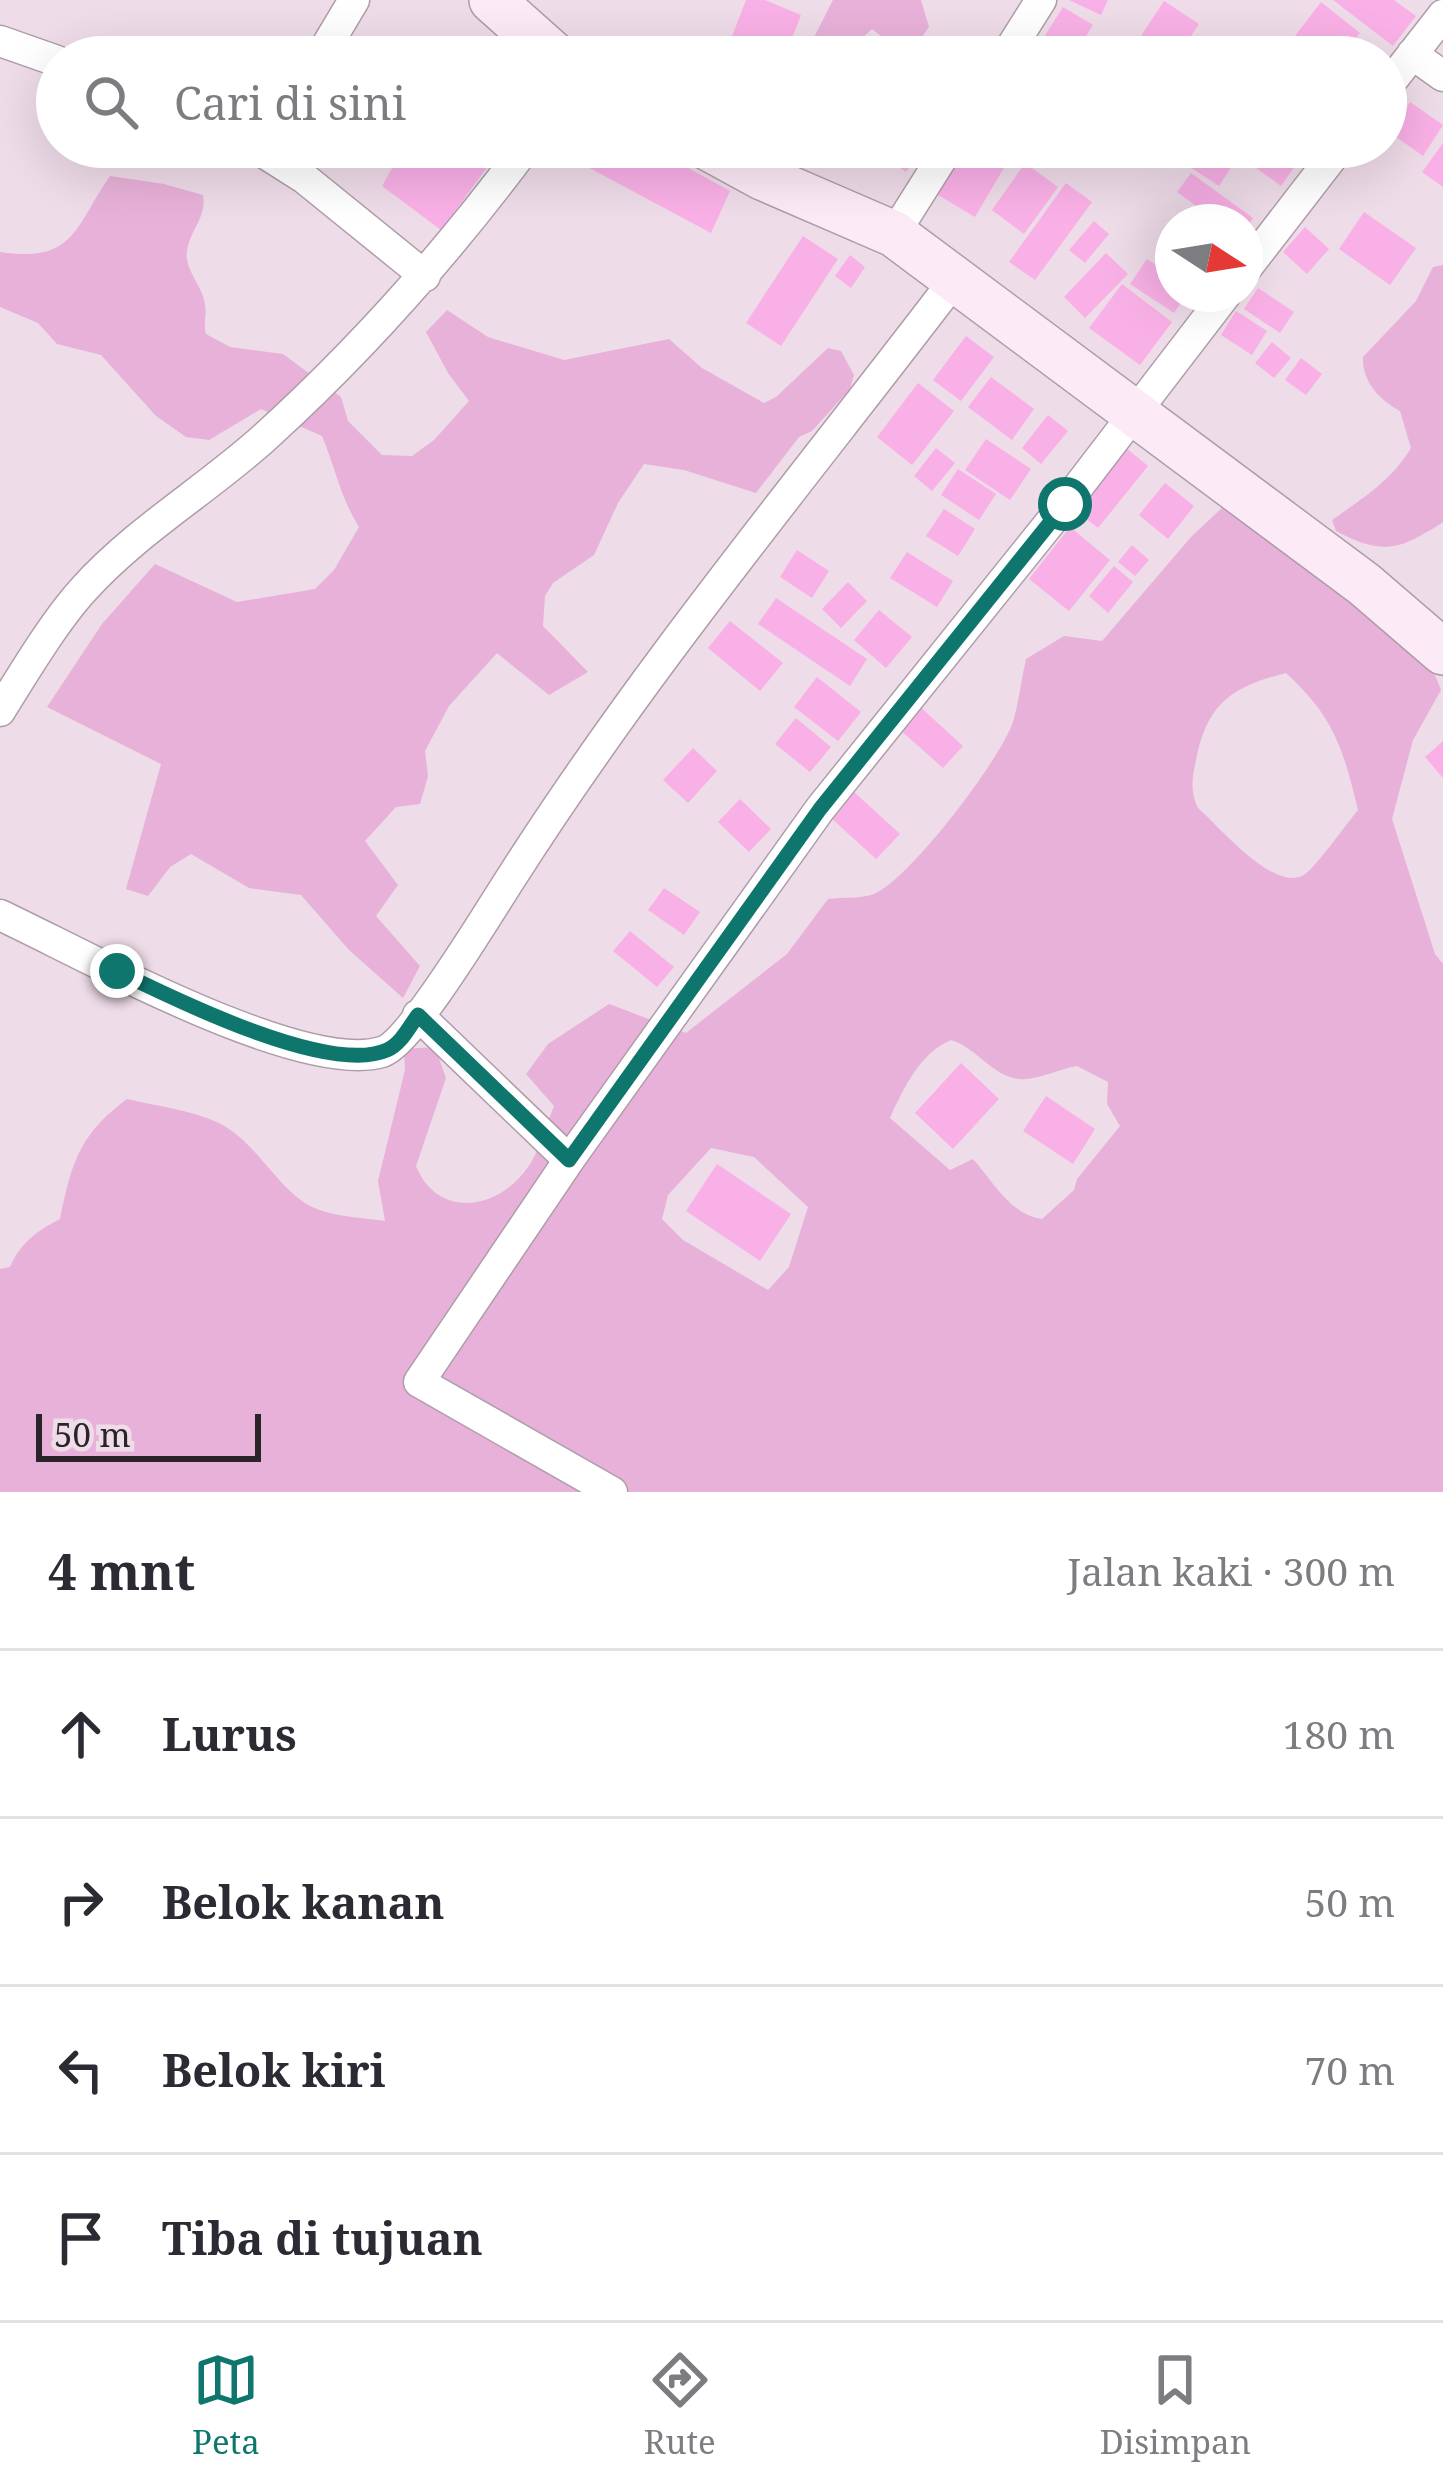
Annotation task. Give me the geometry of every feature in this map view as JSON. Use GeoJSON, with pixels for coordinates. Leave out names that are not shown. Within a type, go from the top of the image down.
{"type":"FeatureCollection","features":[{"type":"Feature","properties":{"kind":"main road"},"geometry":{"type":"LineString","coordinates":[[492,0],[532,36]]}},
{"type":"Feature","properties":{"kind":"main road"},"geometry":{"type":"LineString","coordinates":[[746,168],[895,234],[1364,584],[1443,652]]}},
{"type":"Feature","properties":{"kind":"street"},"geometry":{"type":"LineString","coordinates":[[333,36],[354,0]]}},
{"type":"Feature","properties":{"kind":"street"},"geometry":{"type":"LineString","coordinates":[[1018,36],[1041,0]]}},
{"type":"Feature","properties":{"kind":"street"},"geometry":{"type":"LineString","coordinates":[[1407,61],[1443,14]]}},
{"type":"Feature","properties":{"kind":"street"},"geometry":{"type":"LineString","coordinates":[[0,41],[36,54]]}},
{"type":"Feature","properties":{"kind":"street"},"geometry":{"type":"LineString","coordinates":[[1412,54],[1443,76]]}},
{"type":"Feature","properties":{"kind":"street"},"geometry":{"type":"LineString","coordinates":[[290,168],[424,276]]}},
{"type":"Feature","properties":{"kind":"street"},"geometry":{"type":"LineString","coordinates":[[0,711],[81,592],[146,531],[264,438],[424,276],[509,168]]}},
{"type":"Feature","properties":{"kind":"street"},"geometry":{"type":"LineString","coordinates":[[895,234],[936,168]]}},
{"type":"Feature","properties":{"kind":"street"},"geometry":{"type":"LineString","coordinates":[[1263,247],[1324,168]]}},
{"type":"Feature","properties":{"kind":"street"},"geometry":{"type":"LineString","coordinates":[[0,915],[180,1002],[262,1035],[313,1050],[386,1051],[399,1042],[616,725],[956,278]]}},
{"type":"Feature","properties":{"kind":"street"},"geometry":{"type":"LineString","coordinates":[[612,1492],[419,1382],[569,1160],[820,809],[1212,312]]}},
{"type":"Feature","properties":{"kind":"street"},"geometry":{"type":"LineString","coordinates":[[418,1015],[569,1160]]}},
{"type":"Feature","properties":{"kind":"shaded area"},"geometry":{"type":"Polygon","coordinates":[[[833,0],[921,0],[929,27],[923,36],[881,36],[872,29],[864,36],[815,36],[833,0]]]}},
{"type":"Feature","properties":{"kind":"shaded area"},"geometry":{"type":"Polygon","coordinates":[[[110,176],[203,195],[203,210],[187,258],[204,298],[206,334],[230,347],[283,354],[341,397],[348,421],[382,455],[412,456],[434,440],[469,401],[426,332],[447,310],[488,337],[564,360],[669,339],[702,368],[764,403],[828,348],[841,351],[854,375],[850,389],[812,431],[799,437],[756,493],[684,470],[644,464],[618,503],[594,555],[553,583],[545,596],[543,626],[588,672],[549,695],[497,653],[449,706],[425,751],[428,776],[420,804],[396,807],[365,841],[398,885],[376,916],[420,966],[403,998],[349,950],[301,895],[249,888],[191,854],[170,867],[148,896],[126,889],[161,764],[47,707],[102,624],[155,564],[237,602],[315,589],[334,570],[359,527],[322,436],[261,409],[209,440],[186,437],[156,416],[101,355],[57,344],[38,323],[0,307],[0,252],[44,252],[70,238],[110,176]]]}},
{"type":"Feature","properties":{"kind":"shaded area"},"geometry":{"type":"Polygon","coordinates":[[[1443,265],[1443,522],[1403,544],[1366,544],[1336,531],[1332,520],[1385,479],[1411,448],[1400,411],[1374,389],[1363,357],[1416,301],[1433,267],[1443,265]]]}},
{"type":"Feature","properties":{"kind":"shaded area"},"geometry":{"type":"Polygon","coordinates":[[[1225,505],[1428,658],[1441,690],[1413,740],[1392,819],[1435,954],[1443,964],[1443,1492],[0,1492],[0,1269],[10,1267],[30,1238],[60,1219],[80,1151],[98,1125],[127,1099],[219,1123],[311,1206],[342,1216],[385,1221],[378,1181],[405,1070],[404,1049],[435,1047],[446,1078],[416,1166],[426,1183],[453,1201],[469,1203],[501,1193],[532,1160],[554,1106],[526,1074],[548,1044],[609,1004],[686,1033],[787,954],[828,899],[869,896],[890,884],[952,817],[1005,740],[1026,659],[1064,636],[1102,641],[1191,537],[1225,505]],[[1286,673],[1250,685],[1224,701],[1207,725],[1192,784],[1198,808],[1233,842],[1263,866],[1292,878],[1309,870],[1358,810],[1326,719],[1286,673]],[[951,1040],[914,1073],[890,1118],[950,1170],[973,1159],[1011,1204],[1042,1219],[1074,1190],[1077,1179],[1120,1126],[1107,1104],[1108,1082],[1077,1066],[1032,1078],[1009,1077],[960,1044],[951,1040]],[[711,1148],[668,1195],[662,1219],[683,1240],[768,1290],[789,1267],[808,1207],[754,1157],[711,1148]]]}},
{"type":"Feature","properties":{"kind":"building"},"geometry":{"type":"Polygon","coordinates":[[[746,0],[765,0],[801,15],[793,36],[732,36],[746,0]]]}},
{"type":"Feature","properties":{"kind":"building"},"geometry":{"type":"Polygon","coordinates":[[[1069,0],[1108,0],[1101,15],[1069,0]]]}},
{"type":"Feature","properties":{"kind":"building"},"geometry":{"type":"Polygon","coordinates":[[[1333,0],[1394,0],[1416,16],[1401,36],[1380,36],[1333,0]]]}},
{"type":"Feature","properties":{"kind":"building"},"geometry":{"type":"Polygon","coordinates":[[[1164,1],[1199,24],[1191,36],[1141,36],[1164,1]]]}},
{"type":"Feature","properties":{"kind":"building"},"geometry":{"type":"Polygon","coordinates":[[[1321,2],[1360,33],[1358,36],[1295,36],[1321,2]]]}},
{"type":"Feature","properties":{"kind":"building"},"geometry":{"type":"Polygon","coordinates":[[[1063,7],[1093,25],[1086,36],[1045,36],[1063,7]]]}},
{"type":"Feature","properties":{"kind":"building"},"geometry":{"type":"Polygon","coordinates":[[[1410,102],[1443,125],[1423,156],[1407,145],[1410,102]]]}},
{"type":"Feature","properties":{"kind":"building"},"geometry":{"type":"Polygon","coordinates":[[[1443,143],[1443,187],[1422,172],[1443,143]]]}},
{"type":"Feature","properties":{"kind":"building"},"geometry":{"type":"Polygon","coordinates":[[[392,168],[487,168],[441,230],[382,186],[392,168]]]}},
{"type":"Feature","properties":{"kind":"building"},"geometry":{"type":"Polygon","coordinates":[[[589,168],[688,168],[730,191],[711,233],[589,168]]]}},
{"type":"Feature","properties":{"kind":"building"},"geometry":{"type":"Polygon","coordinates":[[[954,168],[1004,168],[975,217],[938,195],[954,168]]]}},
{"type":"Feature","properties":{"kind":"building"},"geometry":{"type":"Polygon","coordinates":[[[1021,168],[1032,168],[1058,187],[1024,234],[992,210],[1021,168]]]}},
{"type":"Feature","properties":{"kind":"building"},"geometry":{"type":"Polygon","coordinates":[[[1192,168],[1231,168],[1219,186],[1192,168]]]}},
{"type":"Feature","properties":{"kind":"building"},"geometry":{"type":"Polygon","coordinates":[[[1256,168],[1294,168],[1281,186],[1256,168]]]}},
{"type":"Feature","properties":{"kind":"building"},"geometry":{"type":"Polygon","coordinates":[[[1191,173],[1234,204],[1193,204],[1177,192],[1191,173]]]}},
{"type":"Feature","properties":{"kind":"building"},"geometry":{"type":"Polygon","coordinates":[[[1066,183],[1092,202],[1035,280],[1009,262],[1066,183]]]}},
{"type":"Feature","properties":{"kind":"building"},"geometry":{"type":"Polygon","coordinates":[[[1364,212],[1416,248],[1390,285],[1339,249],[1364,212]]]}},
{"type":"Feature","properties":{"kind":"building"},"geometry":{"type":"Polygon","coordinates":[[[1094,221],[1109,234],[1085,263],[1069,250],[1094,221]]]}},
{"type":"Feature","properties":{"kind":"building"},"geometry":{"type":"Polygon","coordinates":[[[1305,227],[1329,249],[1307,274],[1283,252],[1305,227]]]}},
{"type":"Feature","properties":{"kind":"building"},"geometry":{"type":"Polygon","coordinates":[[[803,236],[838,259],[781,346],[746,323],[803,236]]]}},
{"type":"Feature","properties":{"kind":"building"},"geometry":{"type":"Polygon","coordinates":[[[1106,253],[1128,274],[1085,318],[1064,297],[1106,253]]]}},
{"type":"Feature","properties":{"kind":"building"},"geometry":{"type":"Polygon","coordinates":[[[850,255],[865,267],[851,288],[835,276],[850,255]]]}},
{"type":"Feature","properties":{"kind":"building"},"geometry":{"type":"Polygon","coordinates":[[[1147,259],[1155,264],[1155,300],[1130,284],[1147,259]]]}},
{"type":"Feature","properties":{"kind":"building"},"geometry":{"type":"Polygon","coordinates":[[[1122,284],[1172,322],[1140,365],[1089,328],[1122,284]]]}},
{"type":"Feature","properties":{"kind":"building"},"geometry":{"type":"Polygon","coordinates":[[[1263,291],[1294,312],[1280,333],[1248,312],[1263,312],[1263,291]]]}},
{"type":"Feature","properties":{"kind":"building"},"geometry":{"type":"Polygon","coordinates":[[[1235,312],[1267,331],[1252,355],[1221,335],[1235,312]]]}},
{"type":"Feature","properties":{"kind":"building"},"geometry":{"type":"Polygon","coordinates":[[[966,336],[994,357],[961,401],[933,380],[966,336]]]}},
{"type":"Feature","properties":{"kind":"building"},"geometry":{"type":"Polygon","coordinates":[[[1272,342],[1291,358],[1274,378],[1255,363],[1272,342]]]}},
{"type":"Feature","properties":{"kind":"building"},"geometry":{"type":"Polygon","coordinates":[[[1301,358],[1322,374],[1306,395],[1285,380],[1301,358]]]}},
{"type":"Feature","properties":{"kind":"building"},"geometry":{"type":"Polygon","coordinates":[[[991,377],[1034,409],[1012,440],[968,407],[991,377]]]}},
{"type":"Feature","properties":{"kind":"building"},"geometry":{"type":"Polygon","coordinates":[[[918,383],[954,411],[912,465],[877,437],[918,383]]]}},
{"type":"Feature","properties":{"kind":"building"},"geometry":{"type":"Polygon","coordinates":[[[1048,415],[1068,431],[1041,464],[1022,448],[1048,415]]]}},
{"type":"Feature","properties":{"kind":"building"},"geometry":{"type":"Polygon","coordinates":[[[986,439],[1031,469],[1010,500],[965,470],[986,439]]]}},
{"type":"Feature","properties":{"kind":"building"},"geometry":{"type":"Polygon","coordinates":[[[1125,447],[1148,466],[1098,528],[1074,509],[1125,447]]]}},
{"type":"Feature","properties":{"kind":"building"},"geometry":{"type":"Polygon","coordinates":[[[936,448],[955,463],[932,491],[914,476],[936,448]]]}},
{"type":"Feature","properties":{"kind":"building"},"geometry":{"type":"Polygon","coordinates":[[[958,469],[996,494],[979,520],[941,495],[958,469]]]}},
{"type":"Feature","properties":{"kind":"building"},"geometry":{"type":"Polygon","coordinates":[[[1165,483],[1194,506],[1168,539],[1139,515],[1165,483]]]}},
{"type":"Feature","properties":{"kind":"building"},"geometry":{"type":"Polygon","coordinates":[[[944,509],[975,529],[958,556],[926,536],[944,509]]]}},
{"type":"Feature","properties":{"kind":"building"},"geometry":{"type":"Polygon","coordinates":[[[1070,527],[1110,560],[1069,611],[1029,579],[1070,527]]]}},
{"type":"Feature","properties":{"kind":"building"},"geometry":{"type":"Polygon","coordinates":[[[1132,545],[1149,560],[1135,576],[1118,562],[1132,545]]]}},
{"type":"Feature","properties":{"kind":"building"},"geometry":{"type":"Polygon","coordinates":[[[797,550],[829,571],[812,598],[780,577],[797,550]]]}},
{"type":"Feature","properties":{"kind":"building"},"geometry":{"type":"Polygon","coordinates":[[[907,552],[953,581],[937,607],[890,578],[907,552]]]}},
{"type":"Feature","properties":{"kind":"building"},"geometry":{"type":"Polygon","coordinates":[[[1114,566],[1133,582],[1108,613],[1089,596],[1114,566]]]}},
{"type":"Feature","properties":{"kind":"building"},"geometry":{"type":"Polygon","coordinates":[[[848,582],[867,601],[841,628],[822,609],[848,582]]]}},
{"type":"Feature","properties":{"kind":"building"},"geometry":{"type":"Polygon","coordinates":[[[776,598],[867,659],[850,686],[758,624],[776,598]]]}},
{"type":"Feature","properties":{"kind":"building"},"geometry":{"type":"Polygon","coordinates":[[[879,610],[912,637],[886,668],[854,640],[879,610]]]}},
{"type":"Feature","properties":{"kind":"building"},"geometry":{"type":"Polygon","coordinates":[[[730,621],[783,663],[760,691],[708,648],[730,621]]]}},
{"type":"Feature","properties":{"kind":"building"},"geometry":{"type":"Polygon","coordinates":[[[817,677],[861,712],[838,741],[794,707],[817,677]]]}},
{"type":"Feature","properties":{"kind":"building"},"geometry":{"type":"Polygon","coordinates":[[[918,705],[963,746],[943,768],[898,728],[918,705]]]}},
{"type":"Feature","properties":{"kind":"building"},"geometry":{"type":"Polygon","coordinates":[[[796,718],[831,747],[810,772],[775,744],[796,718]]]}},
{"type":"Feature","properties":{"kind":"building"},"geometry":{"type":"Polygon","coordinates":[[[1443,741],[1443,778],[1425,757],[1443,741]]]}},
{"type":"Feature","properties":{"kind":"building"},"geometry":{"type":"Polygon","coordinates":[[[693,748],[717,771],[688,803],[663,780],[693,748]]]}},
{"type":"Feature","properties":{"kind":"building"},"geometry":{"type":"Polygon","coordinates":[[[854,792],[900,834],[876,859],[831,818],[854,792]]]}},
{"type":"Feature","properties":{"kind":"building"},"geometry":{"type":"Polygon","coordinates":[[[740,799],[771,829],[749,852],[718,822],[740,799]]]}},
{"type":"Feature","properties":{"kind":"building"},"geometry":{"type":"Polygon","coordinates":[[[664,888],[700,912],[684,935],[648,910],[664,888]]]}},
{"type":"Feature","properties":{"kind":"building"},"geometry":{"type":"Polygon","coordinates":[[[630,931],[674,967],[657,987],[613,951],[630,931]]]}},
{"type":"Feature","properties":{"kind":"building"},"geometry":{"type":"Polygon","coordinates":[[[961,1063],[999,1099],[953,1149],[915,1113],[961,1063]]]}},
{"type":"Feature","properties":{"kind":"building"},"geometry":{"type":"Polygon","coordinates":[[[1046,1096],[1095,1129],[1073,1164],[1023,1131],[1046,1096]]]}},
{"type":"Feature","properties":{"kind":"building"},"geometry":{"type":"Polygon","coordinates":[[[717,1164],[791,1214],[760,1261],[686,1211],[717,1164]]]}},
{"type":"Feature","properties":{"kind":"route"},"geometry":{"type":"LineString","coordinates":[[117,971],[180,1002],[313,1050],[386,1051],[399,1042],[418,1015],[569,1160],[820,809],[1065,504]]}}]}
